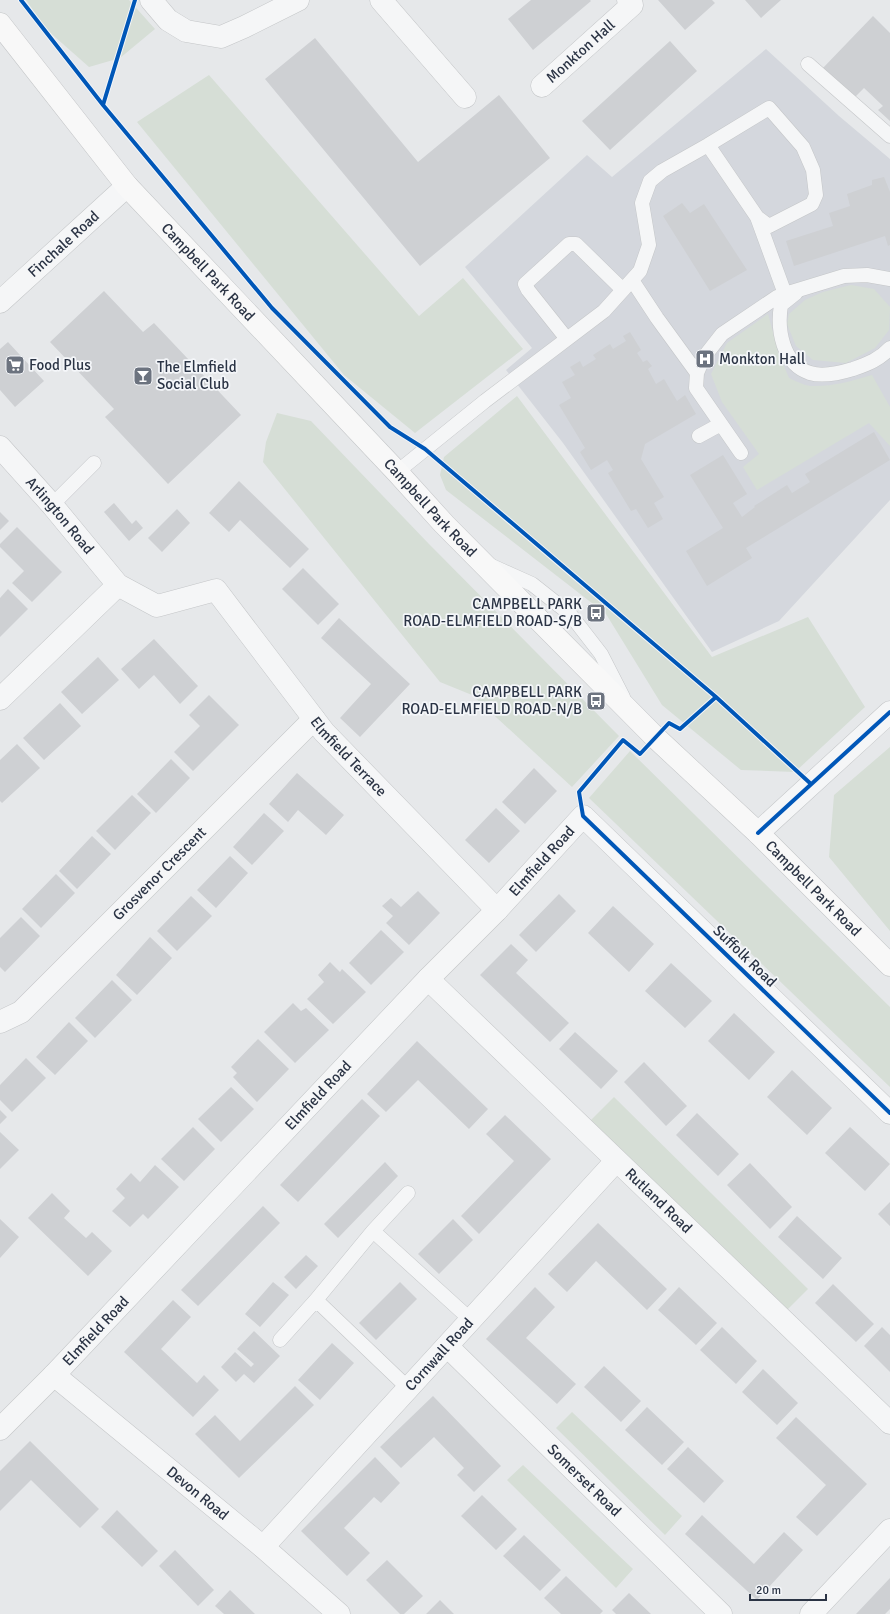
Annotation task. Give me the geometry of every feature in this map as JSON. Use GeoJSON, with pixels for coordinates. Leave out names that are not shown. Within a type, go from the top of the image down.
{"type":"FeatureCollection","features":[{"type":"Feature","properties":{"kind":"street"},"geometry":{"type":"LineString","coordinates":[[151,0],[168,20],[186,31],[221,37],[244,28],[298,0]]}},
{"type":"Feature","properties":{"kind":"street"},"geometry":{"type":"LineString","coordinates":[[381,0],[465,97]]}},
{"type":"Feature","properties":{"kind":"street","name":"Monkton Hall"},"geometry":{"type":"LineString","coordinates":[[542,86],[632,4],[628,0]]}},
{"type":"Feature","properties":{"kind":"street","name":"Campbell Park Road"},"geometry":{"type":"LineString","coordinates":[[0,24],[127,186],[397,472],[444,524],[632,713],[758,833],[890,965]]}},
{"type":"Feature","properties":{"kind":"street","name":"Finchale Road"},"geometry":{"type":"LineString","coordinates":[[0,302],[127,186]]}},
{"type":"Feature","properties":{"kind":"street","name":"Arlington Road"},"geometry":{"type":"LineString","coordinates":[[0,446],[118,584]]}},
{"type":"Feature","properties":{"kind":"street"},"geometry":{"type":"LineString","coordinates":[[0,699],[118,584]]}},
{"type":"Feature","properties":{"kind":"street","name":"Elmfield Terrace"},"geometry":{"type":"LineString","coordinates":[[118,584],[157,606],[216,590],[324,732],[497,910]]}},
{"type":"Feature","properties":{"kind":"street"},"geometry":{"type":"LineString","coordinates":[[758,833],[890,712]]}},
{"type":"Feature","properties":{"kind":"street","name":"Grosvenor Crescent"},"geometry":{"type":"LineString","coordinates":[[0,1022],[20,1012],[314,718]]}},
{"type":"Feature","properties":{"kind":"street","name":"Elmfield Road"},"geometry":{"type":"LineString","coordinates":[[0,1429],[54,1375],[428,979],[497,910],[583,816]]}},
{"type":"Feature","properties":{"kind":"street","name":"Suffolk Road"},"geometry":{"type":"LineString","coordinates":[[583,816],[890,1114]]}},
{"type":"Feature","properties":{"kind":"street","name":"Rutland Road"},"geometry":{"type":"LineString","coordinates":[[428,979],[616,1161],[890,1422]]}},
{"type":"Feature","properties":{"kind":"street","name":"Cornwall Road"},"geometry":{"type":"LineString","coordinates":[[263,1547],[616,1161]]}},
{"type":"Feature","properties":{"kind":"street","name":"Somerset Road"},"geometry":{"type":"LineString","coordinates":[[447,1346],[721,1614]]}},
{"type":"Feature","properties":{"kind":"street","name":"Devon Road"},"geometry":{"type":"LineString","coordinates":[[54,1375],[263,1547],[339,1614]]}},
{"type":"Feature","properties":{"kind":"street"},"geometry":{"type":"LineString","coordinates":[[810,1614],[890,1530]]}},
{"type":"Feature","properties":{"kind":"lane"},"geometry":{"type":"LineString","coordinates":[[808,64],[890,136]]}},
{"type":"Feature","properties":{"kind":"lane"},"geometry":{"type":"LineString","coordinates":[[397,472],[485,401],[604,311],[640,271],[649,245],[642,203],[650,181],[662,171],[708,146],[769,108],[803,147],[814,170],[816,195],[812,204],[769,226],[757,217]]}},
{"type":"Feature","properties":{"kind":"lane"},"geometry":{"type":"LineString","coordinates":[[708,146],[757,217],[785,294]]}},
{"type":"Feature","properties":{"kind":"lane"},"geometry":{"type":"LineString","coordinates":[[567,338],[528,290],[525,284],[569,244],[576,244],[627,285],[657,318],[697,373]]}},
{"type":"Feature","properties":{"kind":"lane"},"geometry":{"type":"LineString","coordinates":[[741,453],[696,388],[697,373],[704,357],[722,334],[777,297],[785,294],[844,276],[867,274],[888,280]]}},
{"type":"Feature","properties":{"kind":"lane"},"geometry":{"type":"LineString","coordinates":[[801,289],[781,305],[779,319],[783,344],[789,358],[799,366],[810,373],[822,374],[847,371],[871,363],[883,356],[890,348]]}},
{"type":"Feature","properties":{"kind":"lane"},"geometry":{"type":"LineString","coordinates":[[699,436],[721,424]]}},
{"type":"Feature","properties":{"kind":"lane"},"geometry":{"type":"LineString","coordinates":[[52,505],[94,463]]}},
{"type":"Feature","properties":{"kind":"lane"},"geometry":{"type":"LineString","coordinates":[[280,1340],[316,1300],[373,1231],[408,1193]]}},
{"type":"Feature","properties":{"kind":"lane"},"geometry":{"type":"LineString","coordinates":[[373,1231],[471,1320]]}},
{"type":"Feature","properties":{"kind":"lane"},"geometry":{"type":"LineString","coordinates":[[316,1300],[408,1388]]}},
{"type":"Feature","properties":{"kind":"shaded area"},"geometry":{"type":"Polygon","coordinates":[[[26,0],[129,0],[155,29],[120,58],[89,67],[46,29],[26,0]]]}},
{"type":"Feature","properties":{"kind":"shaded area","name":"Monkton Hall"},"geometry":{"type":"Polygon","coordinates":[[[766,49],[839,116],[890,159],[890,500],[779,621],[712,652],[563,443],[506,370],[532,348],[465,267],[587,155],[612,177],[766,49]]]}},
{"type":"Feature","properties":{"kind":"shaded area"},"geometry":{"type":"Polygon","coordinates":[[[209,75],[419,316],[463,278],[523,349],[415,433],[344,375],[137,122],[209,75]]]}},
{"type":"Feature","properties":{"kind":"shaded area"},"geometry":{"type":"Polygon","coordinates":[[[851,285],[874,289],[890,307],[889,330],[875,348],[846,363],[813,360],[796,346],[787,324],[789,314],[805,300],[823,292],[851,285]]]}},
{"type":"Feature","properties":{"kind":"shaded area"},"geometry":{"type":"Polygon","coordinates":[[[768,314],[779,354],[789,378],[810,386],[826,386],[872,375],[890,407],[890,446],[869,423],[757,490],[743,467],[759,454],[722,402],[711,374],[727,343],[768,314]]]}},
{"type":"Feature","properties":{"kind":"shaded area"},"geometry":{"type":"Polygon","coordinates":[[[517,396],[712,657],[808,617],[865,707],[795,772],[741,770],[662,705],[606,614],[446,490],[440,475],[444,457],[517,396]]]}},
{"type":"Feature","properties":{"kind":"shaded area"},"geometry":{"type":"Polygon","coordinates":[[[277,413],[311,421],[429,544],[619,736],[572,787],[472,695],[440,682],[263,462],[266,442],[277,413]]]}},
{"type":"Feature","properties":{"kind":"shaded area"},"geometry":{"type":"Polygon","coordinates":[[[890,747],[890,931],[829,857],[834,795],[890,747]]]}},
{"type":"Feature","properties":{"kind":"shaded area"},"geometry":{"type":"Polygon","coordinates":[[[630,751],[890,1007],[890,1087],[589,798],[630,751]]]}},
{"type":"Feature","properties":{"kind":"shaded area"},"geometry":{"type":"Polygon","coordinates":[[[614,1097],[808,1289],[785,1312],[589,1122],[614,1097]]]}},
{"type":"Feature","properties":{"kind":"shaded area"},"geometry":{"type":"Polygon","coordinates":[[[572,1412],[682,1516],[665,1535],[556,1428],[572,1412]]]}},
{"type":"Feature","properties":{"kind":"shaded area"},"geometry":{"type":"Polygon","coordinates":[[[523,1465],[633,1569],[616,1588],[507,1480],[523,1465]]]}},
{"type":"Feature","properties":{"kind":"building"},"geometry":{"type":"Polygon","coordinates":[[[531,0],[591,1],[533,50],[508,19],[531,0]]]}},
{"type":"Feature","properties":{"kind":"building"},"geometry":{"type":"Polygon","coordinates":[[[658,0],[712,0],[715,3],[685,30],[658,0]]]}},
{"type":"Feature","properties":{"kind":"building"},"geometry":{"type":"Polygon","coordinates":[[[745,0],[781,0],[761,18],[745,0]]]}},
{"type":"Feature","properties":{"kind":"building"},"geometry":{"type":"Polygon","coordinates":[[[873,16],[890,33],[890,121],[878,110],[883,106],[864,88],[853,99],[822,69],[873,16]]]}},
{"type":"Feature","properties":{"kind":"building"},"geometry":{"type":"Polygon","coordinates":[[[315,38],[418,162],[499,95],[550,158],[420,266],[265,79],[315,38]]]}},
{"type":"Feature","properties":{"kind":"building"},"geometry":{"type":"Polygon","coordinates":[[[670,41],[697,71],[610,150],[582,121],[670,41]]]}},
{"type":"Feature","properties":{"kind":"building"},"geometry":{"type":"Polygon","coordinates":[[[884,177],[890,192],[890,245],[888,246],[885,236],[794,266],[786,241],[833,226],[829,213],[850,206],[847,194],[872,185],[872,180],[884,177]]]}},
{"type":"Feature","properties":{"kind":"building"},"geometry":{"type":"Polygon","coordinates":[[[682,203],[690,213],[704,204],[747,270],[710,291],[663,216],[682,203]]]}},
{"type":"Feature","properties":{"kind":"building","name":"The Elmfield Social Club"},"geometry":{"type":"Polygon","coordinates":[[[104,291],[143,332],[154,323],[241,415],[168,484],[105,417],[114,409],[50,342],[104,291]]]}},
{"type":"Feature","properties":{"kind":"building"},"geometry":{"type":"Polygon","coordinates":[[[630,332],[641,350],[637,353],[643,362],[647,360],[652,366],[648,369],[656,384],[664,379],[677,401],[685,395],[696,414],[645,444],[641,459],[664,497],[654,503],[663,519],[648,528],[636,509],[631,511],[608,473],[613,470],[607,460],[591,470],[580,452],[585,448],[559,405],[571,398],[562,382],[575,375],[570,367],[580,361],[583,367],[596,359],[593,355],[610,344],[613,349],[626,341],[623,336],[630,332]]]}},
{"type":"Feature","properties":{"kind":"building","name":"Food Plus"},"geometry":{"type":"Polygon","coordinates":[[[8,342],[44,381],[15,407],[0,390],[0,349],[8,342]]]}},
{"type":"Feature","properties":{"kind":"building"},"geometry":{"type":"Polygon","coordinates":[[[874,432],[890,460],[746,548],[752,558],[707,586],[686,551],[723,528],[690,475],[723,455],[747,494],[733,503],[742,517],[755,507],[754,506],[787,485],[792,493],[810,482],[805,474],[874,432]]]}},
{"type":"Feature","properties":{"kind":"building"},"geometry":{"type":"Polygon","coordinates":[[[239,481],[309,549],[290,568],[240,520],[229,532],[209,513],[239,481]]]}},
{"type":"Feature","properties":{"kind":"building"},"geometry":{"type":"Polygon","coordinates":[[[114,503],[132,524],[136,520],[143,528],[129,541],[104,512],[114,503]]]}},
{"type":"Feature","properties":{"kind":"building"},"geometry":{"type":"Polygon","coordinates":[[[177,509],[190,523],[162,552],[148,538],[177,509]]]}},
{"type":"Feature","properties":{"kind":"building"},"geometry":{"type":"Polygon","coordinates":[[[0,512],[9,521],[0,530],[0,512]]]}},
{"type":"Feature","properties":{"kind":"building"},"geometry":{"type":"Polygon","coordinates":[[[17,527],[62,572],[32,602],[12,583],[24,571],[0,547],[0,544],[17,527]]]}},
{"type":"Feature","properties":{"kind":"building"},"geometry":{"type":"Polygon","coordinates":[[[303,568],[339,604],[318,625],[282,589],[303,568]]]}},
{"type":"Feature","properties":{"kind":"building"},"geometry":{"type":"Polygon","coordinates":[[[8,589],[28,609],[0,637],[0,598],[8,589]]]}},
{"type":"Feature","properties":{"kind":"building"},"geometry":{"type":"Polygon","coordinates":[[[339,618],[410,684],[360,737],[340,718],[371,684],[321,638],[339,618]]]}},
{"type":"Feature","properties":{"kind":"building"},"geometry":{"type":"Polygon","coordinates":[[[154,639],[198,686],[180,704],[154,675],[139,689],[121,669],[154,639]]]}},
{"type":"Feature","properties":{"kind":"building"},"geometry":{"type":"Polygon","coordinates":[[[98,657],[119,680],[82,714],[61,692],[98,657]]]}},
{"type":"Feature","properties":{"kind":"building"},"geometry":{"type":"Polygon","coordinates":[[[209,695],[239,725],[193,771],[174,752],[200,726],[189,715],[209,695]]]}},
{"type":"Feature","properties":{"kind":"building"},"geometry":{"type":"Polygon","coordinates":[[[60,703],[81,726],[44,760],[23,738],[60,703]]]}},
{"type":"Feature","properties":{"kind":"building"},"geometry":{"type":"Polygon","coordinates":[[[17,744],[40,768],[2,803],[0,801],[0,760],[17,744]]]}},
{"type":"Feature","properties":{"kind":"building"},"geometry":{"type":"Polygon","coordinates":[[[171,759],[190,778],[156,813],[137,794],[171,759]]]}},
{"type":"Feature","properties":{"kind":"building"},"geometry":{"type":"Polygon","coordinates":[[[534,768],[557,791],[525,824],[502,802],[534,768]]]}},
{"type":"Feature","properties":{"kind":"building"},"geometry":{"type":"Polygon","coordinates":[[[297,773],[344,815],[326,835],[298,810],[288,822],[269,804],[297,773]]]}},
{"type":"Feature","properties":{"kind":"building"},"geometry":{"type":"Polygon","coordinates":[[[132,795],[151,813],[115,850],[96,831],[132,795]]]}},
{"type":"Feature","properties":{"kind":"building"},"geometry":{"type":"Polygon","coordinates":[[[496,808],[520,831],[489,863],[465,840],[496,808]]]}},
{"type":"Feature","properties":{"kind":"building"},"geometry":{"type":"Polygon","coordinates":[[[264,813],[284,831],[252,865],[233,847],[264,813]]]}},
{"type":"Feature","properties":{"kind":"building"},"geometry":{"type":"Polygon","coordinates":[[[92,836],[111,854],[77,889],[59,871],[92,836]]]}},
{"type":"Feature","properties":{"kind":"building"},"geometry":{"type":"Polygon","coordinates":[[[230,856],[248,873],[216,908],[197,890],[230,856]]]}},
{"type":"Feature","properties":{"kind":"building"},"geometry":{"type":"Polygon","coordinates":[[[56,874],[75,893],[41,928],[22,909],[56,874]]]}},
{"type":"Feature","properties":{"kind":"building"},"geometry":{"type":"Polygon","coordinates":[[[418,891],[440,913],[409,945],[386,923],[393,916],[382,906],[391,898],[401,907],[418,891]]]}},
{"type":"Feature","properties":{"kind":"building"},"geometry":{"type":"Polygon","coordinates":[[[559,894],[576,911],[536,952],[519,935],[559,894]]]}},
{"type":"Feature","properties":{"kind":"building"},"geometry":{"type":"Polygon","coordinates":[[[191,896],[212,916],[177,951],[157,931],[191,896]]]}},
{"type":"Feature","properties":{"kind":"building"},"geometry":{"type":"Polygon","coordinates":[[[613,906],[654,944],[629,972],[588,933],[613,906]]]}},
{"type":"Feature","properties":{"kind":"building"},"geometry":{"type":"Polygon","coordinates":[[[21,917],[40,936],[5,972],[0,967],[0,938],[21,917]]]}},
{"type":"Feature","properties":{"kind":"building"},"geometry":{"type":"Polygon","coordinates":[[[381,930],[404,952],[371,985],[349,963],[381,930]]]}},
{"type":"Feature","properties":{"kind":"building"},"geometry":{"type":"Polygon","coordinates":[[[150,937],[172,958],[137,995],[116,975],[150,937]]]}},
{"type":"Feature","properties":{"kind":"building"},"geometry":{"type":"Polygon","coordinates":[[[511,944],[528,960],[516,973],[569,1023],[550,1042],[480,975],[511,944]]]}},
{"type":"Feature","properties":{"kind":"building"},"geometry":{"type":"Polygon","coordinates":[[[330,962],[340,972],[342,969],[366,992],[333,1024],[307,999],[324,982],[318,975],[330,962]]]}},
{"type":"Feature","properties":{"kind":"building"},"geometry":{"type":"Polygon","coordinates":[[[671,963],[712,1001],[685,1028],[645,991],[671,963]]]}},
{"type":"Feature","properties":{"kind":"building"},"geometry":{"type":"Polygon","coordinates":[[[112,980],[132,1000],[95,1038],[75,1018],[112,980]]]}},
{"type":"Feature","properties":{"kind":"building"},"geometry":{"type":"Polygon","coordinates":[[[293,1003],[301,1011],[306,1008],[329,1030],[295,1063],[264,1032],[293,1003]]]}},
{"type":"Feature","properties":{"kind":"building"},"geometry":{"type":"Polygon","coordinates":[[[734,1013],[775,1052],[749,1080],[708,1041],[734,1013]]]}},
{"type":"Feature","properties":{"kind":"building"},"geometry":{"type":"Polygon","coordinates":[[[69,1022],[88,1041],[55,1075],[36,1057],[69,1022]]]}},
{"type":"Feature","properties":{"kind":"building"},"geometry":{"type":"Polygon","coordinates":[[[575,1032],[618,1071],[601,1089],[559,1049],[575,1032]]]}},
{"type":"Feature","properties":{"kind":"building"},"geometry":{"type":"Polygon","coordinates":[[[258,1039],[289,1069],[257,1102],[233,1077],[237,1073],[231,1067],[258,1039]]]}},
{"type":"Feature","properties":{"kind":"building"},"geometry":{"type":"Polygon","coordinates":[[[417,1041],[488,1109],[469,1129],[418,1080],[386,1112],[367,1094],[417,1041]]]}},
{"type":"Feature","properties":{"kind":"building"},"geometry":{"type":"Polygon","coordinates":[[[26,1058],[46,1078],[12,1112],[0,1100],[0,1085],[26,1058]]]}},
{"type":"Feature","properties":{"kind":"building"},"geometry":{"type":"Polygon","coordinates":[[[644,1062],[687,1106],[666,1126],[624,1082],[644,1062]]]}},
{"type":"Feature","properties":{"kind":"building"},"geometry":{"type":"Polygon","coordinates":[[[792,1070],[832,1108],[807,1135],[767,1097],[792,1070]]]}},
{"type":"Feature","properties":{"kind":"building"},"geometry":{"type":"Polygon","coordinates":[[[231,1087],[254,1109],[221,1142],[198,1119],[231,1087]]]}},
{"type":"Feature","properties":{"kind":"building"},"geometry":{"type":"Polygon","coordinates":[[[362,1099],[380,1116],[298,1202],[280,1185],[362,1099]]]}},
{"type":"Feature","properties":{"kind":"building"},"geometry":{"type":"Polygon","coordinates":[[[0,1110],[7,1117],[0,1124],[0,1110]]]}},
{"type":"Feature","properties":{"kind":"building"},"geometry":{"type":"Polygon","coordinates":[[[697,1113],[739,1154],[718,1176],[676,1135],[697,1113]]]}},
{"type":"Feature","properties":{"kind":"building"},"geometry":{"type":"Polygon","coordinates":[[[505,1115],[551,1159],[479,1234],[461,1216],[514,1161],[486,1134],[505,1115]]]}},
{"type":"Feature","properties":{"kind":"building"},"geometry":{"type":"Polygon","coordinates":[[[193,1127],[215,1149],[184,1181],[161,1159],[193,1127]]]}},
{"type":"Feature","properties":{"kind":"building"},"geometry":{"type":"Polygon","coordinates":[[[850,1127],[890,1164],[865,1191],[825,1153],[850,1127]]]}},
{"type":"Feature","properties":{"kind":"building"},"geometry":{"type":"Polygon","coordinates":[[[0,1132],[19,1150],[0,1169],[0,1132]]]}},
{"type":"Feature","properties":{"kind":"building"},"geometry":{"type":"Polygon","coordinates":[[[385,1162],[398,1176],[338,1238],[324,1224],[385,1162]]]}},
{"type":"Feature","properties":{"kind":"building"},"geometry":{"type":"Polygon","coordinates":[[[750,1163],[792,1207],[770,1229],[727,1185],[750,1163]]]}},
{"type":"Feature","properties":{"kind":"building"},"geometry":{"type":"Polygon","coordinates":[[[155,1165],[179,1187],[148,1219],[143,1214],[130,1227],[112,1211],[125,1198],[116,1189],[131,1173],[140,1182],[155,1165]]]}},
{"type":"Feature","properties":{"kind":"building"},"geometry":{"type":"Polygon","coordinates":[[[52,1193],[70,1211],[64,1218],[86,1238],[92,1232],[112,1251],[88,1276],[28,1218],[52,1193]]]}},
{"type":"Feature","properties":{"kind":"building"},"geometry":{"type":"Polygon","coordinates":[[[890,1202],[890,1226],[878,1214],[890,1202]]]}},
{"type":"Feature","properties":{"kind":"building"},"geometry":{"type":"Polygon","coordinates":[[[263,1206],[280,1223],[198,1306],[181,1290],[263,1206]]]}},
{"type":"Feature","properties":{"kind":"building"},"geometry":{"type":"Polygon","coordinates":[[[797,1216],[842,1258],[823,1279],[778,1237],[797,1216]]]}},
{"type":"Feature","properties":{"kind":"building"},"geometry":{"type":"Polygon","coordinates":[[[0,1219],[19,1237],[0,1258],[0,1219]]]}},
{"type":"Feature","properties":{"kind":"building"},"geometry":{"type":"Polygon","coordinates":[[[453,1219],[473,1240],[439,1274],[418,1254],[453,1219]]]}},
{"type":"Feature","properties":{"kind":"building"},"geometry":{"type":"Polygon","coordinates":[[[598,1223],[667,1289],[647,1310],[596,1261],[567,1292],[548,1274],[598,1223]]]}},
{"type":"Feature","properties":{"kind":"building"},"geometry":{"type":"Polygon","coordinates":[[[306,1255],[318,1266],[296,1289],[284,1277],[306,1255]]]}},
{"type":"Feature","properties":{"kind":"building"},"geometry":{"type":"Polygon","coordinates":[[[273,1282],[289,1295],[260,1327],[245,1314],[273,1282]]]}},
{"type":"Feature","properties":{"kind":"building"},"geometry":{"type":"Polygon","coordinates":[[[400,1282],[417,1299],[376,1340],[359,1323],[400,1282]]]}},
{"type":"Feature","properties":{"kind":"building"},"geometry":{"type":"Polygon","coordinates":[[[833,1284],[874,1324],[856,1342],[815,1303],[833,1284]]]}},
{"type":"Feature","properties":{"kind":"building"},"geometry":{"type":"Polygon","coordinates":[[[535,1287],[555,1307],[526,1338],[576,1384],[557,1404],[486,1339],[535,1287]]]}},
{"type":"Feature","properties":{"kind":"building"},"geometry":{"type":"Polygon","coordinates":[[[679,1287],[717,1323],[696,1345],[658,1310],[679,1287]]]}},
{"type":"Feature","properties":{"kind":"building"},"geometry":{"type":"Polygon","coordinates":[[[173,1300],[191,1317],[161,1349],[197,1383],[204,1375],[219,1390],[193,1417],[124,1352],[173,1300]]]}},
{"type":"Feature","properties":{"kind":"building"},"geometry":{"type":"Polygon","coordinates":[[[722,1327],[757,1361],[736,1384],[700,1350],[722,1327]]]}},
{"type":"Feature","properties":{"kind":"building"},"geometry":{"type":"Polygon","coordinates":[[[882,1327],[890,1335],[890,1372],[864,1346],[882,1327]]]}},
{"type":"Feature","properties":{"kind":"building"},"geometry":{"type":"Polygon","coordinates":[[[254,1331],[280,1356],[254,1383],[244,1374],[236,1382],[221,1367],[235,1352],[251,1367],[254,1364],[237,1349],[254,1331]]]}},
{"type":"Feature","properties":{"kind":"building"},"geometry":{"type":"Polygon","coordinates":[[[332,1343],[354,1363],[320,1400],[298,1380],[332,1343]]]}},
{"type":"Feature","properties":{"kind":"building"},"geometry":{"type":"Polygon","coordinates":[[[604,1366],[641,1401],[621,1422],[584,1387],[604,1366]]]}},
{"type":"Feature","properties":{"kind":"building"},"geometry":{"type":"Polygon","coordinates":[[[763,1369],[798,1403],[777,1425],[742,1392],[763,1369]]]}},
{"type":"Feature","properties":{"kind":"building"},"geometry":{"type":"Polygon","coordinates":[[[295,1386],[314,1405],[239,1478],[195,1434],[215,1415],[240,1441],[295,1386]]]}},
{"type":"Feature","properties":{"kind":"building"},"geometry":{"type":"Polygon","coordinates":[[[433,1396],[501,1466],[474,1492],[457,1475],[464,1468],[434,1437],[401,1468],[380,1447],[433,1396]]]}},
{"type":"Feature","properties":{"kind":"building"},"geometry":{"type":"Polygon","coordinates":[[[647,1407],[684,1442],[662,1465],[625,1430],[647,1407]]]}},
{"type":"Feature","properties":{"kind":"building"},"geometry":{"type":"Polygon","coordinates":[[[796,1417],[867,1484],[817,1536],[796,1517],[826,1485],[776,1438],[796,1417]]]}},
{"type":"Feature","properties":{"kind":"building"},"geometry":{"type":"Polygon","coordinates":[[[30,1441],[99,1509],[80,1528],[31,1480],[0,1511],[0,1471],[30,1441]]]}},
{"type":"Feature","properties":{"kind":"building"},"geometry":{"type":"Polygon","coordinates":[[[688,1447],[724,1481],[704,1503],[667,1469],[688,1447]]]}},
{"type":"Feature","properties":{"kind":"building"},"geometry":{"type":"Polygon","coordinates":[[[375,1457],[400,1483],[381,1503],[374,1497],[344,1528],[370,1553],[347,1576],[301,1531],[375,1457]]]}},
{"type":"Feature","properties":{"kind":"building"},"geometry":{"type":"Polygon","coordinates":[[[482,1495],[517,1529],[496,1550],[461,1516],[482,1495]]]}},
{"type":"Feature","properties":{"kind":"building"},"geometry":{"type":"Polygon","coordinates":[[[117,1510],[158,1551],[142,1567],[101,1527],[117,1510]]]}},
{"type":"Feature","properties":{"kind":"building"},"geometry":{"type":"Polygon","coordinates":[[[702,1515],[754,1564],[784,1532],[803,1550],[757,1600],[685,1534],[702,1515]]]}},
{"type":"Feature","properties":{"kind":"building"},"geometry":{"type":"Polygon","coordinates":[[[524,1535],[561,1570],[540,1591],[503,1556],[524,1535]]]}},
{"type":"Feature","properties":{"kind":"building"},"geometry":{"type":"Polygon","coordinates":[[[175,1550],[214,1590],[198,1606],[159,1566],[175,1550]]]}},
{"type":"Feature","properties":{"kind":"building"},"geometry":{"type":"Polygon","coordinates":[[[387,1560],[423,1596],[404,1614],[400,1614],[366,1580],[387,1560]]]}},
{"type":"Feature","properties":{"kind":"building"},"geometry":{"type":"Polygon","coordinates":[[[566,1576],[603,1611],[600,1614],[561,1614],[544,1598],[566,1576]]]}},
{"type":"Feature","properties":{"kind":"building"},"geometry":{"type":"Polygon","coordinates":[[[890,1578],[890,1609],[885,1614],[856,1614],[890,1578]]]}},
{"type":"Feature","properties":{"kind":"building"},"geometry":{"type":"Polygon","coordinates":[[[230,1590],[255,1614],[224,1614],[215,1606],[230,1590]]]}},
{"type":"Feature","properties":{"kind":"building"},"geometry":{"type":"Polygon","coordinates":[[[629,1593],[651,1614],[616,1614],[612,1610],[629,1593]]]}},
{"type":"Feature","properties":{"kind":"building"},"geometry":{"type":"Polygon","coordinates":[[[440,1600],[454,1614],[426,1614],[440,1600]]]}},
{"type":"Feature","properties":{"kind":"cycle path"},"geometry":{"type":"LineString","coordinates":[[21,0],[103,105],[272,308],[390,427],[425,449],[716,697],[811,784]]}},
{"type":"Feature","properties":{"kind":"cycle path"},"geometry":{"type":"LineString","coordinates":[[103,105],[135,0]]}},
{"type":"Feature","properties":{"kind":"cycle path"},"geometry":{"type":"LineString","coordinates":[[716,697],[680,729],[669,723],[640,754],[623,740],[579,792],[583,816],[890,1113]]}},
{"type":"Feature","properties":{"kind":"cycle path"},"geometry":{"type":"LineString","coordinates":[[758,833],[890,712]]}},
{"type":"Feature","properties":{"kind":"place","name":"Monkton Hall"},"geometry":{"type":"Point","coordinates":[705,359]}},
{"type":"Feature","properties":{"kind":"place","name":"Food Plus"},"geometry":{"type":"Point","coordinates":[15,365]}},
{"type":"Feature","properties":{"kind":"place","name":"The Elmfield Social Club"},"geometry":{"type":"Point","coordinates":[143,376]}},
{"type":"Feature","properties":{"kind":"place","name":"CAMPBELL PARK ROAD-ELMFIELD ROAD-S/B"},"geometry":{"type":"Point","coordinates":[596,613]}},
{"type":"Feature","properties":{"kind":"place","name":"CAMPBELL PARK ROAD-ELMFIELD ROAD-N/B"},"geometry":{"type":"Point","coordinates":[596,701]}}]}
